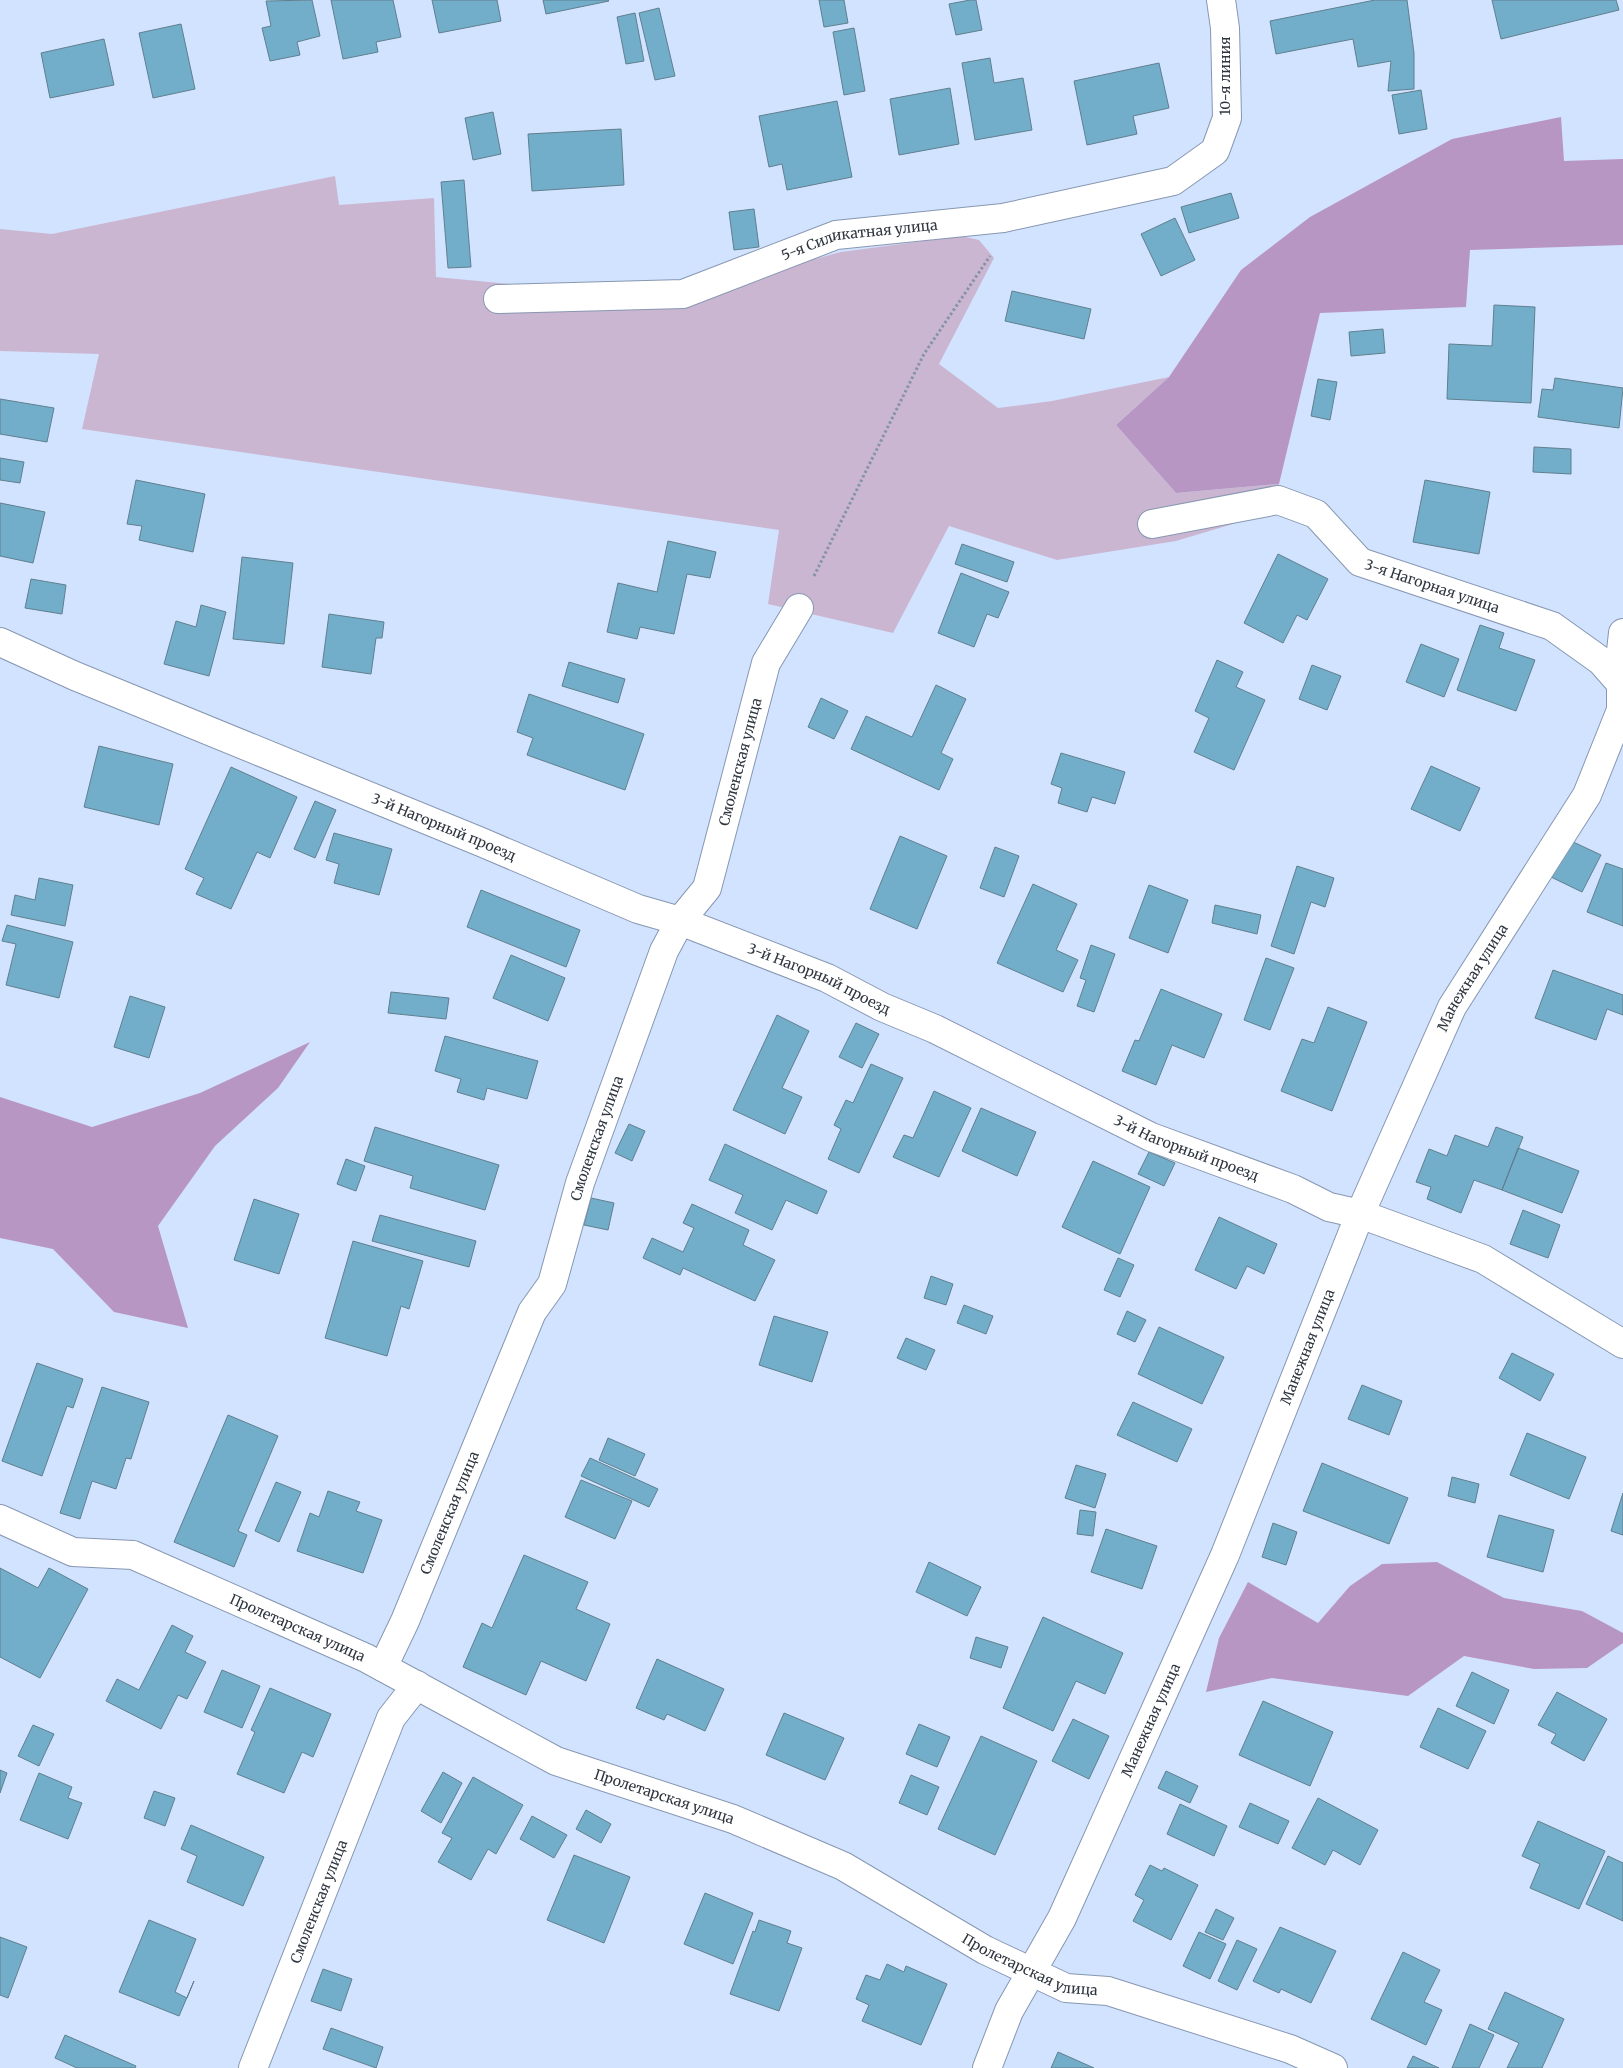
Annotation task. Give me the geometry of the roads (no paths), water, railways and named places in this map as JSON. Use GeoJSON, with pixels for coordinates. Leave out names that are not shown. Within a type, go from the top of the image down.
{"type":"FeatureCollection","features":[{"type":"Feature","properties":{"kind":"street","name":"10-я линия"},"geometry":{"type":"LineString","coordinates":[[1215,151],[1227,118],[1225,28],[1221,0]]}},
{"type":"Feature","properties":{"kind":"street","name":"5-я Силикатная улица"},"geometry":{"type":"LineString","coordinates":[[498,298],[683,294],[836,235],[1003,218],[1173,181],[1215,151]]}},
{"type":"Feature","properties":{"kind":"street","name":"3-я Нагорная улица"},"geometry":{"type":"LineString","coordinates":[[1152,524],[1278,500],[1316,514],[1360,562],[1552,626],[1601,661],[1623,686]]}},
{"type":"Feature","properties":{"kind":"street","name":"Смоленская улица"},"geometry":{"type":"LineString","coordinates":[[384,1667],[405,1621],[532,1312],[552,1284],[580,1183],[664,951],[680,921],[707,888],[766,663],[799,608]]}},
{"type":"Feature","properties":{"kind":"street","name":"Манежная улица"},"geometry":{"type":"LineString","coordinates":[[987,2068],[1009,2011],[1062,1918],[1225,1555],[1360,1214],[1452,1007],[1587,795],[1621,710],[1623,686],[1621,651],[1623,633]]}},
{"type":"Feature","properties":{"kind":"street","name":"3-й Нагорный проезд"},"geometry":{"type":"LineString","coordinates":[[0,642],[85,680],[472,838],[638,909],[680,921],[827,978],[882,1007],[935,1029],[1151,1137],[1293,1189],[1330,1207],[1360,1214],[1483,1259],[1623,1344]]}},
{"type":"Feature","properties":{"kind":"street","name":"Пролетарская улица"},"geometry":{"type":"LineString","coordinates":[[0,1518],[73,1552],[134,1555],[384,1667],[556,1761],[733,1819],[843,1866],[986,1950],[1066,1988],[1108,1991],[1290,2049],[1333,2068]]}},
{"type":"Feature","properties":{"kind":"street","name":"Смоленская улица"},"geometry":{"type":"LineString","coordinates":[[253,2068],[391,1718],[417,1685]]}}]}
